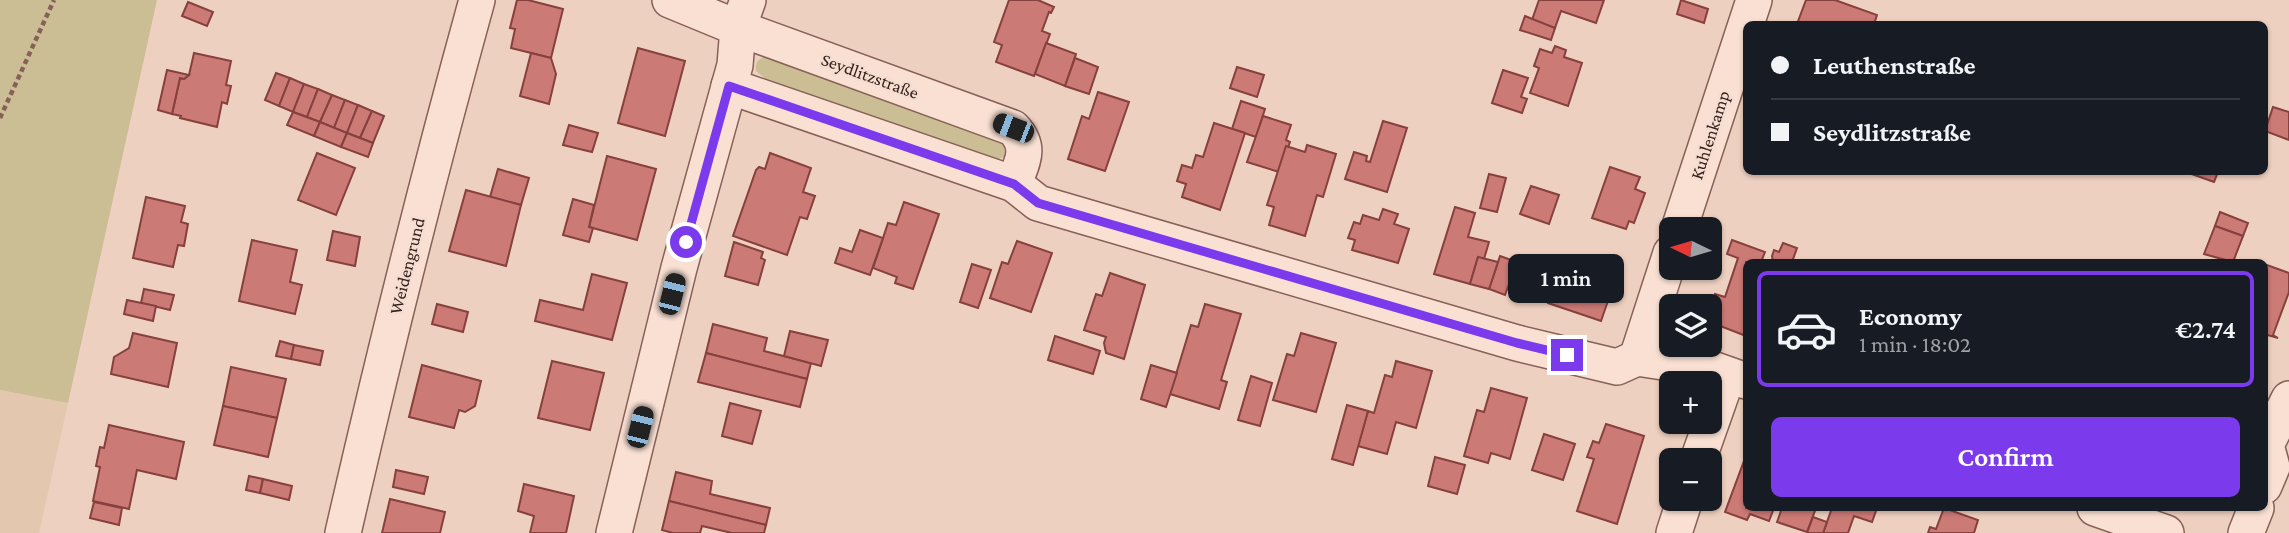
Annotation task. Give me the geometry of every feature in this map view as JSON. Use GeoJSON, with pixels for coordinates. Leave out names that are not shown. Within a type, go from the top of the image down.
{"type":"FeatureCollection","features":[{"type":"Feature","properties":{"kind":"street","name":"Weidengrund"},"geometry":{"type":"LineString","coordinates":[[343,533],[384,355],[477,0]]}},
{"type":"Feature","properties":{"kind":"street","name":"Seydlitzstraße"},"geometry":{"type":"LineString","coordinates":[[670,0],[743,14],[1013,128],[1022,137],[1026,150],[1014,184]]}},
{"type":"Feature","properties":{"kind":"street","name":"Kuhlenkamp"},"geometry":{"type":"LineString","coordinates":[[1747,21],[1754,0]]}},
{"type":"Feature","properties":{"kind":"street"},"geometry":{"type":"LineString","coordinates":[[614,533],[679,268],[735,65],[743,14]]}},
{"type":"Feature","properties":{"kind":"street","name":"Kuhlenkamp"},"geometry":{"type":"LineString","coordinates":[[1683,217],[1743,34]]}},
{"type":"Feature","properties":{"kind":"street"},"geometry":{"type":"LineString","coordinates":[[729,86],[1014,184],[1038,203],[1517,343],[1617,367],[1637,358],[1715,370],[1737,378],[1705,448]]}},
{"type":"Feature","properties":{"kind":"street"},"geometry":{"type":"LineString","coordinates":[[1637,358],[1662,280]]}},
{"type":"Feature","properties":{"kind":"street"},"geometry":{"type":"LineString","coordinates":[[2268,441],[2289,399]]}},
{"type":"Feature","properties":{"kind":"street"},"geometry":{"type":"LineString","coordinates":[[2268,452],[2272,467],[2268,476]]}},
{"type":"Feature","properties":{"kind":"street"},"geometry":{"type":"LineString","coordinates":[[1674,533],[1681,511]]}},
{"type":"Feature","properties":{"kind":"street"},"geometry":{"type":"LineString","coordinates":[[2104,511],[2166,533]]}},
{"type":"Feature","properties":{"kind":"street"},"geometry":{"type":"LineString","coordinates":[[2246,533],[2255,511]]}},
{"type":"Feature","properties":{"kind":"path"},"geometry":{"type":"LineString","coordinates":[[0,118],[54,0]]}},
{"type":"Feature","properties":{"kind":"shaded area"},"geometry":{"type":"Polygon","coordinates":[[[0,0],[157,0],[68,403],[0,390],[0,0]]]}},
{"type":"Feature","properties":{"kind":"shaded area"},"geometry":{"type":"Polygon","coordinates":[[[766,56],[1005,143],[1004,157],[996,160],[988,158],[767,80],[756,71],[757,62],[766,56]]]}},
{"type":"Feature","properties":{"kind":"shaded area"},"geometry":{"type":"Polygon","coordinates":[[[0,390],[68,403],[39,533],[0,533],[0,390]]]}},
{"type":"Feature","properties":{"kind":"building"},"geometry":{"type":"Polygon","coordinates":[[[517,0],[528,0],[563,9],[551,58],[511,48],[515,29],[510,28],[517,0]]]}},
{"type":"Feature","properties":{"kind":"building"},"geometry":{"type":"Polygon","coordinates":[[[1009,0],[1038,0],[1054,7],[1051,13],[1049,12],[1042,31],[1050,34],[1034,76],[996,62],[1002,45],[994,42],[1009,0]]]}},
{"type":"Feature","properties":{"kind":"building"},"geometry":{"type":"Polygon","coordinates":[[[1539,0],[1604,0],[1596,23],[1561,11],[1555,28],[1532,20],[1539,0]]]}},
{"type":"Feature","properties":{"kind":"building"},"geometry":{"type":"Polygon","coordinates":[[[1681,0],[1708,9],[1704,23],[1677,14],[1681,0]]]}},
{"type":"Feature","properties":{"kind":"building"},"geometry":{"type":"Polygon","coordinates":[[[1806,0],[1835,0],[1877,15],[1875,21],[1798,21],[1806,0]]]}},
{"type":"Feature","properties":{"kind":"building"},"geometry":{"type":"Polygon","coordinates":[[[188,2],[213,12],[207,26],[182,16],[188,2]]]}},
{"type":"Feature","properties":{"kind":"building"},"geometry":{"type":"Polygon","coordinates":[[[1525,16],[1555,28],[1551,40],[1520,30],[1525,16]]]}},
{"type":"Feature","properties":{"kind":"building"},"geometry":{"type":"Polygon","coordinates":[[[1046,43],[1076,54],[1065,86],[1035,74],[1046,43]]]}},
{"type":"Feature","properties":{"kind":"building"},"geometry":{"type":"Polygon","coordinates":[[[1555,46],[1566,50],[1564,57],[1582,63],[1568,106],[1530,93],[1539,68],[1534,66],[1540,49],[1552,53],[1555,46]]]}},
{"type":"Feature","properties":{"kind":"building"},"geometry":{"type":"Polygon","coordinates":[[[638,48],[685,61],[665,136],[618,123],[638,48]]]}},
{"type":"Feature","properties":{"kind":"building"},"geometry":{"type":"Polygon","coordinates":[[[194,53],[231,61],[226,85],[231,86],[227,104],[222,102],[217,127],[172,114],[180,78],[184,79],[189,75],[194,53]]]}},
{"type":"Feature","properties":{"kind":"building"},"geometry":{"type":"Polygon","coordinates":[[[531,53],[551,58],[556,74],[549,104],[520,96],[531,53]]]}},
{"type":"Feature","properties":{"kind":"building"},"geometry":{"type":"Polygon","coordinates":[[[1075,58],[1098,67],[1089,94],[1065,86],[1075,58]]]}},
{"type":"Feature","properties":{"kind":"building"},"geometry":{"type":"Polygon","coordinates":[[[1237,67],[1264,75],[1257,97],[1230,88],[1237,67]]]}},
{"type":"Feature","properties":{"kind":"building"},"geometry":{"type":"Polygon","coordinates":[[[167,70],[189,75],[184,79],[180,78],[172,114],[158,110],[167,70]]]}},
{"type":"Feature","properties":{"kind":"building"},"geometry":{"type":"Polygon","coordinates":[[[1503,70],[1528,78],[1521,97],[1527,99],[1522,113],[1492,103],[1503,70]]]}},
{"type":"Feature","properties":{"kind":"building"},"geometry":{"type":"Polygon","coordinates":[[[276,73],[290,78],[279,106],[265,100],[276,73]]]}},
{"type":"Feature","properties":{"kind":"building"},"geometry":{"type":"Polygon","coordinates":[[[290,78],[304,84],[293,112],[279,106],[290,78]]]}},
{"type":"Feature","properties":{"kind":"building"},"geometry":{"type":"Polygon","coordinates":[[[304,84],[318,89],[307,117],[293,112],[304,84]]]}},
{"type":"Feature","properties":{"kind":"building"},"geometry":{"type":"Polygon","coordinates":[[[318,89],[332,95],[320,122],[307,117],[318,89]]]}},
{"type":"Feature","properties":{"kind":"building"},"geometry":{"type":"Polygon","coordinates":[[[1098,92],[1129,102],[1105,171],[1068,159],[1082,116],[1089,119],[1098,92]]]}},
{"type":"Feature","properties":{"kind":"building"},"geometry":{"type":"Polygon","coordinates":[[[332,95],[345,100],[334,128],[320,122],[332,95]]]}},
{"type":"Feature","properties":{"kind":"building"},"geometry":{"type":"Polygon","coordinates":[[[345,100],[358,105],[347,133],[334,128],[345,100]]]}},
{"type":"Feature","properties":{"kind":"building"},"geometry":{"type":"Polygon","coordinates":[[[1241,101],[1265,109],[1256,137],[1232,129],[1241,101]]]}},
{"type":"Feature","properties":{"kind":"building"},"geometry":{"type":"Polygon","coordinates":[[[358,105],[372,111],[360,138],[347,133],[358,105]]]}},
{"type":"Feature","properties":{"kind":"building"},"geometry":{"type":"Polygon","coordinates":[[[2273,107],[2289,112],[2289,140],[2268,132],[2273,107]]]}},
{"type":"Feature","properties":{"kind":"building"},"geometry":{"type":"Polygon","coordinates":[[[372,111],[384,116],[373,143],[360,138],[372,111]]]}},
{"type":"Feature","properties":{"kind":"building"},"geometry":{"type":"Polygon","coordinates":[[[293,112],[320,122],[314,136],[287,125],[293,112]]]}},
{"type":"Feature","properties":{"kind":"building"},"geometry":{"type":"Polygon","coordinates":[[[1263,116],[1291,125],[1286,140],[1290,142],[1279,172],[1247,162],[1263,116]]]}},
{"type":"Feature","properties":{"kind":"building"},"geometry":{"type":"Polygon","coordinates":[[[1383,121],[1407,128],[1387,192],[1345,179],[1354,152],[1367,156],[1366,161],[1370,162],[1383,121]]]}},
{"type":"Feature","properties":{"kind":"building"},"geometry":{"type":"Polygon","coordinates":[[[320,122],[347,133],[341,147],[314,136],[320,122]]]}},
{"type":"Feature","properties":{"kind":"building"},"geometry":{"type":"Polygon","coordinates":[[[1214,123],[1245,133],[1220,210],[1182,197],[1186,184],[1177,181],[1182,165],[1192,168],[1196,155],[1203,157],[1214,123]]]}},
{"type":"Feature","properties":{"kind":"building"},"geometry":{"type":"Polygon","coordinates":[[[569,125],[598,133],[592,152],[563,145],[569,125]]]}},
{"type":"Feature","properties":{"kind":"building"},"geometry":{"type":"Polygon","coordinates":[[[347,133],[373,143],[368,157],[341,147],[347,133]]]}},
{"type":"Feature","properties":{"kind":"building"},"geometry":{"type":"Polygon","coordinates":[[[1307,145],[1336,154],[1323,197],[1317,195],[1305,236],[1269,225],[1274,207],[1267,205],[1286,146],[1305,152],[1307,145]]]}},
{"type":"Feature","properties":{"kind":"building"},"geometry":{"type":"Polygon","coordinates":[[[317,153],[355,168],[336,215],[298,200],[317,153]]]}},
{"type":"Feature","properties":{"kind":"building"},"geometry":{"type":"Polygon","coordinates":[[[770,153],[811,168],[803,192],[815,196],[807,219],[800,217],[787,255],[733,236],[756,170],[759,167],[765,169],[770,153]]]}},
{"type":"Feature","properties":{"kind":"building"},"geometry":{"type":"Polygon","coordinates":[[[607,156],[656,169],[637,240],[589,227],[607,156]]]}},
{"type":"Feature","properties":{"kind":"building"},"geometry":{"type":"Polygon","coordinates":[[[1610,167],[1640,177],[1635,189],[1645,193],[1634,223],[1629,221],[1626,229],[1592,218],[1610,167]]]}},
{"type":"Feature","properties":{"kind":"building"},"geometry":{"type":"Polygon","coordinates":[[[498,169],[529,178],[521,205],[490,197],[498,169]]]}},
{"type":"Feature","properties":{"kind":"building"},"geometry":{"type":"Polygon","coordinates":[[[1489,174],[1506,178],[1497,212],[1480,208],[1489,174]]]}},
{"type":"Feature","properties":{"kind":"building"},"geometry":{"type":"Polygon","coordinates":[[[2194,175],[2217,175],[2214,182],[2194,175]]]}},
{"type":"Feature","properties":{"kind":"building"},"geometry":{"type":"Polygon","coordinates":[[[1531,186],[1559,195],[1549,224],[1520,214],[1531,186]]]}},
{"type":"Feature","properties":{"kind":"building"},"geometry":{"type":"Polygon","coordinates":[[[466,190],[521,205],[506,266],[449,251],[466,190]]]}},
{"type":"Feature","properties":{"kind":"building"},"geometry":{"type":"Polygon","coordinates":[[[146,197],[185,206],[181,222],[188,224],[184,246],[178,245],[173,267],[133,258],[146,197]]]}},
{"type":"Feature","properties":{"kind":"building"},"geometry":{"type":"Polygon","coordinates":[[[573,199],[594,205],[589,242],[563,235],[573,199]]]}},
{"type":"Feature","properties":{"kind":"building"},"geometry":{"type":"Polygon","coordinates":[[[904,202],[939,214],[913,289],[895,283],[897,277],[873,268],[888,223],[896,225],[904,202]]]}},
{"type":"Feature","properties":{"kind":"building"},"geometry":{"type":"Polygon","coordinates":[[[1455,207],[1475,213],[1468,237],[1489,242],[1484,259],[1478,257],[1470,284],[1434,274],[1455,207]]]}},
{"type":"Feature","properties":{"kind":"building"},"geometry":{"type":"Polygon","coordinates":[[[1383,209],[1398,214],[1394,224],[1409,229],[1398,263],[1352,250],[1355,240],[1348,238],[1354,222],[1360,224],[1363,215],[1379,220],[1383,209]]]}},
{"type":"Feature","properties":{"kind":"building"},"geometry":{"type":"Polygon","coordinates":[[[2220,212],[2248,223],[2243,236],[2215,226],[2220,212]]]}},
{"type":"Feature","properties":{"kind":"building"},"geometry":{"type":"Polygon","coordinates":[[[2215,226],[2243,236],[2234,259],[2204,254],[2215,226]]]}},
{"type":"Feature","properties":{"kind":"building"},"geometry":{"type":"Polygon","coordinates":[[[860,230],[883,238],[870,275],[835,263],[840,248],[852,252],[860,230]]]}},
{"type":"Feature","properties":{"kind":"building"},"geometry":{"type":"Polygon","coordinates":[[[333,231],[360,237],[355,266],[327,260],[333,231]]]}},
{"type":"Feature","properties":{"kind":"building"},"geometry":{"type":"Polygon","coordinates":[[[252,240],[297,250],[290,282],[302,285],[295,314],[239,301],[252,240]]]}},
{"type":"Feature","properties":{"kind":"building"},"geometry":{"type":"Polygon","coordinates":[[[1732,240],[1765,252],[1762,259],[1743,259],[1743,335],[1722,327],[1722,296],[1725,297],[1738,258],[1727,254],[1732,240]]]}},
{"type":"Feature","properties":{"kind":"building"},"geometry":{"type":"Polygon","coordinates":[[[1017,241],[1052,253],[1031,312],[990,298],[1002,262],[1008,264],[1017,241]]]}},
{"type":"Feature","properties":{"kind":"building"},"geometry":{"type":"Polygon","coordinates":[[[734,242],[763,252],[761,258],[765,260],[758,285],[725,276],[734,242]]]}},
{"type":"Feature","properties":{"kind":"building"},"geometry":{"type":"Polygon","coordinates":[[[1783,243],[1797,248],[1793,259],[1772,259],[1774,250],[1779,252],[1783,243]]]}},
{"type":"Feature","properties":{"kind":"building"},"geometry":{"type":"Polygon","coordinates":[[[1500,256],[1517,262],[1505,295],[1489,289],[1500,256]]]}},
{"type":"Feature","properties":{"kind":"building"},"geometry":{"type":"Polygon","coordinates":[[[1478,257],[1498,262],[1489,289],[1470,284],[1478,257]]]}},
{"type":"Feature","properties":{"kind":"building"},"geometry":{"type":"Polygon","coordinates":[[[1563,257],[1617,275],[1601,321],[1548,303],[1563,257]]]}},
{"type":"Feature","properties":{"kind":"building"},"geometry":{"type":"Polygon","coordinates":[[[972,264],[991,270],[978,308],[960,302],[972,264]]]}},
{"type":"Feature","properties":{"kind":"building"},"geometry":{"type":"Polygon","coordinates":[[[2268,265],[2289,273],[2289,292],[2273,335],[2278,338],[2268,335],[2268,265]]]}},
{"type":"Feature","properties":{"kind":"building"},"geometry":{"type":"Polygon","coordinates":[[[1110,273],[1145,285],[1124,359],[1106,353],[1106,337],[1084,330],[1096,294],[1102,296],[1110,273]]]}},
{"type":"Feature","properties":{"kind":"building"},"geometry":{"type":"Polygon","coordinates":[[[592,274],[627,283],[612,340],[535,321],[540,300],[583,310],[592,274]]]}},
{"type":"Feature","properties":{"kind":"building"},"geometry":{"type":"Polygon","coordinates":[[[144,289],[174,295],[170,310],[141,303],[144,289]]]}},
{"type":"Feature","properties":{"kind":"building"},"geometry":{"type":"Polygon","coordinates":[[[127,300],[156,306],[153,321],[124,314],[127,300]]]}},
{"type":"Feature","properties":{"kind":"building"},"geometry":{"type":"Polygon","coordinates":[[[437,304],[468,312],[463,332],[432,324],[437,304]]]}},
{"type":"Feature","properties":{"kind":"building"},"geometry":{"type":"Polygon","coordinates":[[[1205,304],[1241,314],[1221,380],[1227,382],[1219,409],[1170,394],[1191,325],[1198,327],[1205,304]]]}},
{"type":"Feature","properties":{"kind":"building"},"geometry":{"type":"Polygon","coordinates":[[[713,324],[767,338],[764,351],[811,363],[807,379],[706,353],[713,324]]]}},
{"type":"Feature","properties":{"kind":"building"},"geometry":{"type":"Polygon","coordinates":[[[790,331],[828,340],[821,366],[784,356],[790,331]]]}},
{"type":"Feature","properties":{"kind":"building"},"geometry":{"type":"Polygon","coordinates":[[[133,333],[177,343],[168,387],[111,374],[114,357],[129,348],[133,333]]]}},
{"type":"Feature","properties":{"kind":"building"},"geometry":{"type":"Polygon","coordinates":[[[1301,333],[1336,343],[1316,412],[1273,400],[1287,354],[1294,356],[1301,333]]]}},
{"type":"Feature","properties":{"kind":"building"},"geometry":{"type":"Polygon","coordinates":[[[1055,336],[1100,351],[1093,374],[1048,360],[1055,336]]]}},
{"type":"Feature","properties":{"kind":"building"},"geometry":{"type":"Polygon","coordinates":[[[280,341],[294,345],[291,359],[276,356],[280,341]]]}},
{"type":"Feature","properties":{"kind":"building"},"geometry":{"type":"Polygon","coordinates":[[[294,345],[323,351],[320,365],[291,359],[294,345]]]}},
{"type":"Feature","properties":{"kind":"building"},"geometry":{"type":"Polygon","coordinates":[[[706,353],[807,379],[800,407],[698,382],[706,353]]]}},
{"type":"Feature","properties":{"kind":"building"},"geometry":{"type":"Polygon","coordinates":[[[552,361],[604,373],[590,430],[538,418],[552,361]]]}},
{"type":"Feature","properties":{"kind":"building"},"geometry":{"type":"Polygon","coordinates":[[[1396,361],[1432,371],[1416,428],[1396,422],[1387,454],[1358,446],[1368,411],[1374,413],[1385,375],[1392,377],[1396,361]]]}},
{"type":"Feature","properties":{"kind":"building"},"geometry":{"type":"Polygon","coordinates":[[[422,365],[481,381],[475,406],[465,412],[459,410],[454,428],[409,417],[422,365]]]}},
{"type":"Feature","properties":{"kind":"building"},"geometry":{"type":"Polygon","coordinates":[[[1151,365],[1177,373],[1166,407],[1141,399],[1151,365]]]}},
{"type":"Feature","properties":{"kind":"building"},"geometry":{"type":"Polygon","coordinates":[[[231,367],[286,379],[277,418],[223,406],[231,367]]]}},
{"type":"Feature","properties":{"kind":"building"},"geometry":{"type":"Polygon","coordinates":[[[1251,376],[1272,383],[1260,426],[1238,420],[1251,376]]]}},
{"type":"Feature","properties":{"kind":"building"},"geometry":{"type":"Polygon","coordinates":[[[1491,388],[1527,398],[1510,459],[1491,453],[1488,463],[1464,456],[1477,410],[1484,412],[1491,388]]]}},
{"type":"Feature","properties":{"kind":"building"},"geometry":{"type":"Polygon","coordinates":[[[730,403],[761,411],[752,444],[722,436],[730,403]]]}},
{"type":"Feature","properties":{"kind":"building"},"geometry":{"type":"Polygon","coordinates":[[[1347,405],[1368,411],[1353,465],[1332,459],[1347,405]]]}},
{"type":"Feature","properties":{"kind":"building"},"geometry":{"type":"Polygon","coordinates":[[[223,406],[277,418],[268,457],[214,445],[223,406]]]}},
{"type":"Feature","properties":{"kind":"building"},"geometry":{"type":"Polygon","coordinates":[[[1606,424],[1644,436],[1617,524],[1577,511],[1594,459],[1587,457],[1593,441],[1599,443],[1606,424]]]}},
{"type":"Feature","properties":{"kind":"building"},"geometry":{"type":"Polygon","coordinates":[[[109,425],[184,442],[176,479],[137,470],[129,509],[93,501],[100,467],[96,466],[100,447],[104,448],[109,425]]]}},
{"type":"Feature","properties":{"kind":"building"},"geometry":{"type":"Polygon","coordinates":[[[1544,434],[1575,444],[1563,480],[1532,470],[1544,434]]]}},
{"type":"Feature","properties":{"kind":"building"},"geometry":{"type":"Polygon","coordinates":[[[1435,457],[1465,465],[1457,494],[1428,486],[1435,457]]]}},
{"type":"Feature","properties":{"kind":"building"},"geometry":{"type":"Polygon","coordinates":[[[1743,464],[1743,511],[1773,511],[1769,521],[1750,514],[1747,520],[1725,512],[1743,464]]]}},
{"type":"Feature","properties":{"kind":"building"},"geometry":{"type":"Polygon","coordinates":[[[396,470],[428,477],[424,494],[393,487],[396,470]]]}},
{"type":"Feature","properties":{"kind":"building"},"geometry":{"type":"Polygon","coordinates":[[[676,472],[712,481],[710,494],[770,508],[766,525],[669,501],[676,472]]]}},
{"type":"Feature","properties":{"kind":"building"},"geometry":{"type":"Polygon","coordinates":[[[249,476],[263,479],[260,493],[246,490],[249,476]]]}},
{"type":"Feature","properties":{"kind":"building"},"geometry":{"type":"Polygon","coordinates":[[[263,479],[292,486],[289,500],[260,493],[263,479]]]}},
{"type":"Feature","properties":{"kind":"building"},"geometry":{"type":"Polygon","coordinates":[[[524,484],[574,496],[566,533],[530,533],[534,516],[518,511],[524,484]]]}},
{"type":"Feature","properties":{"kind":"building"},"geometry":{"type":"Polygon","coordinates":[[[390,499],[445,512],[440,533],[382,533],[390,499]]]}},
{"type":"Feature","properties":{"kind":"building"},"geometry":{"type":"Polygon","coordinates":[[[669,501],[766,525],[764,533],[732,533],[702,526],[700,533],[673,533],[662,530],[669,501]]]}},
{"type":"Feature","properties":{"kind":"building"},"geometry":{"type":"Polygon","coordinates":[[[94,502],[122,508],[119,525],[90,518],[94,502]]]}},
{"type":"Feature","properties":{"kind":"building"},"geometry":{"type":"Polygon","coordinates":[[[1781,511],[1815,511],[1807,532],[1777,522],[1781,511]]]}},
{"type":"Feature","properties":{"kind":"building"},"geometry":{"type":"Polygon","coordinates":[[[1831,511],[1876,511],[1872,522],[1854,516],[1848,533],[1823,533],[1831,511]]]}},
{"type":"Feature","properties":{"kind":"building"},"geometry":{"type":"Polygon","coordinates":[[[1943,511],[1952,511],[1978,520],[1974,533],[1928,533],[1930,527],[1936,529],[1943,511]]]}},
{"type":"Feature","properties":{"kind":"building"},"geometry":{"type":"Polygon","coordinates":[[[1813,517],[1827,522],[1823,533],[1807,533],[1813,517]]]}},
{"type":"Feature","properties":{"kind":"route"},"geometry":{"type":"LineString","coordinates":[[686,242],[729,86],[1014,184],[1038,203],[1517,343],[1567,355]]}}]}
